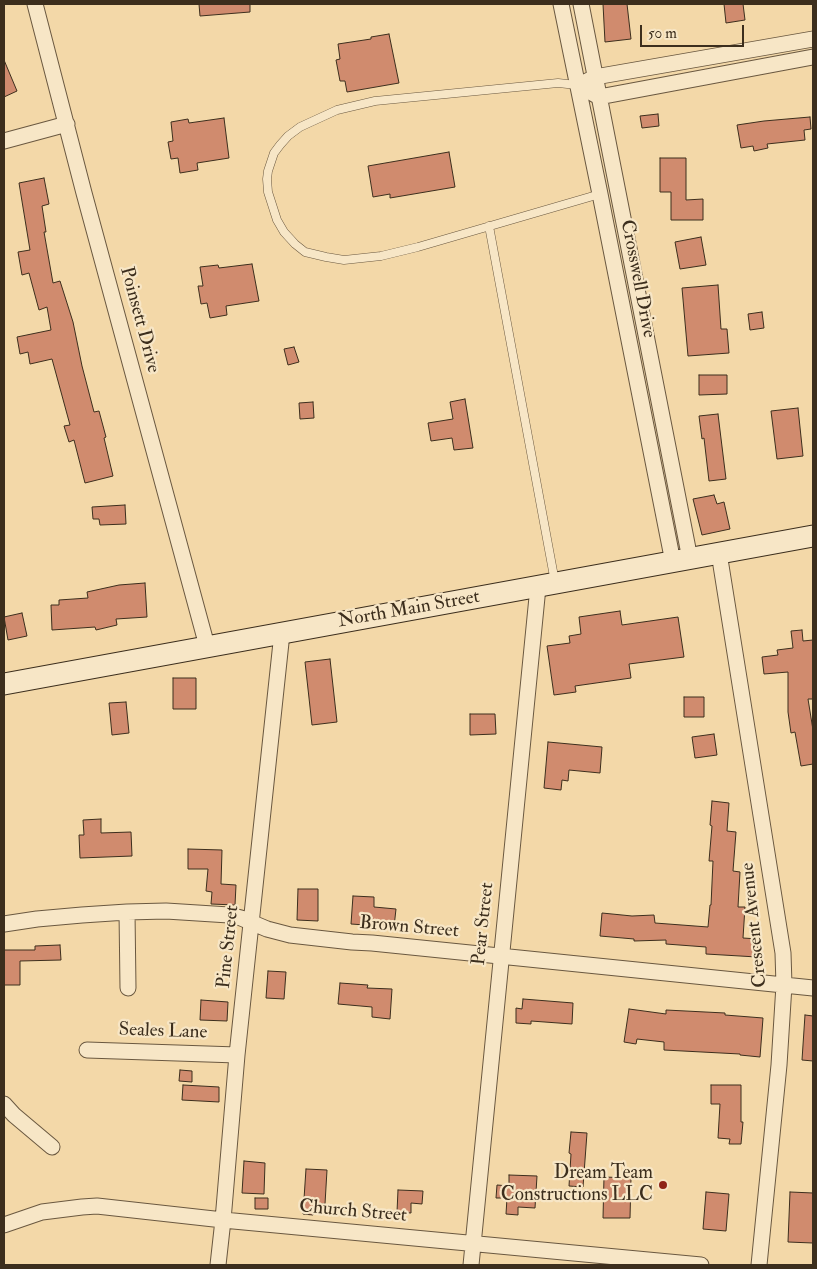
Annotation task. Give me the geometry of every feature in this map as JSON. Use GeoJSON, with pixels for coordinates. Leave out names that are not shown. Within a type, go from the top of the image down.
{"type":"FeatureCollection","features":[{"type":"Feature","properties":{"kind":"main road","name":"North Main Street"},"geometry":{"type":"LineString","coordinates":[[4,684],[813,536]]}},
{"type":"Feature","properties":{"kind":"street","name":"Poinsett Drive"},"geometry":{"type":"LineString","coordinates":[[35,4],[86,203],[207,646]]}},
{"type":"Feature","properties":{"kind":"street","name":"Crosswell Drive"},"geometry":{"type":"LineString","coordinates":[[561,4],[600,194],[681,560]]}},
{"type":"Feature","properties":{"kind":"street","name":"Crosswell Drive"},"geometry":{"type":"LineString","coordinates":[[581,4],[681,560]]}},
{"type":"Feature","properties":{"kind":"street"},"geometry":{"type":"LineString","coordinates":[[577,85],[595,77],[813,39]]}},
{"type":"Feature","properties":{"kind":"street"},"geometry":{"type":"LineString","coordinates":[[577,85],[599,97],[813,57]]}},
{"type":"Feature","properties":{"kind":"street"},"geometry":{"type":"LineString","coordinates":[[4,141],[67,124]]}},
{"type":"Feature","properties":{"kind":"street","name":"Crescent Avenue"},"geometry":{"type":"LineString","coordinates":[[719,553],[783,953],[784,985],[779,1065],[759,1265]]}},
{"type":"Feature","properties":{"kind":"street","name":"Pear Street"},"geometry":{"type":"LineString","coordinates":[[471,1265],[501,957],[547,585]]}},
{"type":"Feature","properties":{"kind":"street","name":"Pine Street"},"geometry":{"type":"LineString","coordinates":[[218,1265],[224,1220],[237,1055],[282,632]]}},
{"type":"Feature","properties":{"kind":"street","name":"Brown Street"},"geometry":{"type":"LineString","coordinates":[[4,924],[37,918],[127,912],[166,911],[229,915],[290,935],[813,988]]}},
{"type":"Feature","properties":{"kind":"street"},"geometry":{"type":"LineString","coordinates":[[127,912],[128,988]]}},
{"type":"Feature","properties":{"kind":"street","name":"Seales Lane"},"geometry":{"type":"LineString","coordinates":[[87,1050],[237,1055]]}},
{"type":"Feature","properties":{"kind":"street"},"geometry":{"type":"LineString","coordinates":[[4,1104],[14,1115],[52,1146]]}},
{"type":"Feature","properties":{"kind":"street","name":"Church Street"},"geometry":{"type":"LineString","coordinates":[[4,1225],[42,1212],[97,1206],[224,1220],[701,1265]]}},
{"type":"Feature","properties":{"kind":"lane"},"geometry":{"type":"LineString","coordinates":[[577,85],[558,83],[385,100],[337,110],[300,127],[288,136],[271,161],[267,179],[268,192],[277,220],[284,232],[295,244],[305,252],[344,260],[381,256],[418,247],[600,194]]}},
{"type":"Feature","properties":{"kind":"lane"},"geometry":{"type":"LineString","coordinates":[[489,226],[547,585]]}},
{"type":"Feature","properties":{"kind":"building"},"geometry":{"type":"Polygon","coordinates":[[[199,4],[250,4],[250,12],[200,16],[199,4]]]}},
{"type":"Feature","properties":{"kind":"building"},"geometry":{"type":"Polygon","coordinates":[[[603,4],[627,4],[631,39],[605,42],[603,4]]]}},
{"type":"Feature","properties":{"kind":"building"},"geometry":{"type":"Polygon","coordinates":[[[724,4],[743,4],[745,20],[726,23],[724,4]]]}},
{"type":"Feature","properties":{"kind":"building"},"geometry":{"type":"Polygon","coordinates":[[[389,34],[399,83],[347,92],[345,81],[340,81],[336,60],[340,59],[338,44],[389,34]]]}},
{"type":"Feature","properties":{"kind":"building"},"geometry":{"type":"Polygon","coordinates":[[[4,60],[17,91],[4,97],[4,60]]]}},
{"type":"Feature","properties":{"kind":"building"},"geometry":{"type":"Polygon","coordinates":[[[658,114],[659,126],[642,128],[640,116],[658,114]]]}},
{"type":"Feature","properties":{"kind":"building"},"geometry":{"type":"Polygon","coordinates":[[[810,117],[811,129],[804,130],[805,140],[767,144],[768,148],[754,151],[753,146],[741,148],[737,125],[810,117]]]}},
{"type":"Feature","properties":{"kind":"building"},"geometry":{"type":"Polygon","coordinates":[[[224,118],[229,158],[197,163],[198,170],[180,173],[178,158],[171,159],[168,142],[173,141],[171,122],[188,119],[189,123],[224,118]]]}},
{"type":"Feature","properties":{"kind":"building"},"geometry":{"type":"Polygon","coordinates":[[[449,152],[455,187],[390,198],[390,194],[373,197],[368,166],[449,152]]]}},
{"type":"Feature","properties":{"kind":"building"},"geometry":{"type":"Polygon","coordinates":[[[660,158],[686,158],[686,200],[703,199],[703,220],[671,220],[671,192],[660,192],[660,158]]]}},
{"type":"Feature","properties":{"kind":"building"},"geometry":{"type":"Polygon","coordinates":[[[44,178],[49,204],[42,206],[46,232],[44,232],[53,283],[60,281],[73,322],[94,412],[99,411],[106,437],[104,438],[113,476],[85,483],[74,440],[69,442],[64,426],[70,425],[52,359],[30,364],[28,352],[20,354],[17,337],[51,330],[47,307],[39,310],[29,273],[22,275],[18,252],[30,250],[19,183],[44,178]]]}},
{"type":"Feature","properties":{"kind":"building"},"geometry":{"type":"Polygon","coordinates":[[[701,237],[706,265],[680,269],[675,242],[701,237]]]}},
{"type":"Feature","properties":{"kind":"building"},"geometry":{"type":"Polygon","coordinates":[[[252,264],[259,301],[226,306],[227,315],[210,318],[207,303],[201,304],[198,286],[203,286],[200,267],[218,265],[219,268],[252,264]]]}},
{"type":"Feature","properties":{"kind":"building"},"geometry":{"type":"Polygon","coordinates":[[[718,285],[721,329],[727,329],[729,353],[688,356],[682,288],[718,285]]]}},
{"type":"Feature","properties":{"kind":"building"},"geometry":{"type":"Polygon","coordinates":[[[762,312],[764,328],[750,330],[748,314],[762,312]]]}},
{"type":"Feature","properties":{"kind":"building"},"geometry":{"type":"Polygon","coordinates":[[[294,347],[299,362],[288,365],[284,349],[294,347]]]}},
{"type":"Feature","properties":{"kind":"building"},"geometry":{"type":"Polygon","coordinates":[[[699,375],[727,375],[727,394],[699,395],[699,375]]]}},
{"type":"Feature","properties":{"kind":"building"},"geometry":{"type":"Polygon","coordinates":[[[465,399],[473,448],[454,450],[452,438],[431,441],[428,423],[453,419],[450,402],[465,399]]]}},
{"type":"Feature","properties":{"kind":"building"},"geometry":{"type":"Polygon","coordinates":[[[313,402],[314,418],[300,419],[299,403],[313,402]]]}},
{"type":"Feature","properties":{"kind":"building"},"geometry":{"type":"Polygon","coordinates":[[[798,408],[803,456],[777,459],[771,411],[798,408]]]}},
{"type":"Feature","properties":{"kind":"building"},"geometry":{"type":"Polygon","coordinates":[[[718,414],[726,479],[709,481],[704,438],[702,439],[699,416],[718,414]]]}},
{"type":"Feature","properties":{"kind":"building"},"geometry":{"type":"Polygon","coordinates":[[[714,495],[717,504],[724,502],[730,529],[702,535],[693,499],[714,495]]]}},
{"type":"Feature","properties":{"kind":"building"},"geometry":{"type":"Polygon","coordinates":[[[125,505],[126,524],[100,525],[99,519],[93,519],[92,507],[125,505]]]}},
{"type":"Feature","properties":{"kind":"building"},"geometry":{"type":"Polygon","coordinates":[[[145,583],[147,617],[116,619],[117,625],[96,630],[95,627],[52,630],[51,605],[59,605],[59,600],[88,598],[87,592],[119,585],[145,583]]]}},
{"type":"Feature","properties":{"kind":"building"},"geometry":{"type":"Polygon","coordinates":[[[620,611],[622,625],[678,617],[684,657],[629,664],[631,678],[575,686],[576,692],[554,695],[547,646],[570,643],[569,636],[581,634],[579,617],[620,611]]]}},
{"type":"Feature","properties":{"kind":"building"},"geometry":{"type":"Polygon","coordinates":[[[22,613],[27,636],[8,640],[4,617],[22,613]]]}},
{"type":"Feature","properties":{"kind":"building"},"geometry":{"type":"Polygon","coordinates":[[[802,630],[803,641],[813,640],[813,699],[808,699],[813,730],[813,764],[801,766],[795,732],[791,733],[788,712],[788,672],[764,674],[762,657],[778,655],[777,650],[793,648],[791,631],[802,630]]]}},
{"type":"Feature","properties":{"kind":"building"},"geometry":{"type":"Polygon","coordinates":[[[330,659],[337,722],[312,725],[305,662],[330,659]]]}},
{"type":"Feature","properties":{"kind":"building"},"geometry":{"type":"Polygon","coordinates":[[[173,678],[196,678],[196,709],[173,709],[173,678]]]}},
{"type":"Feature","properties":{"kind":"building"},"geometry":{"type":"Polygon","coordinates":[[[684,697],[704,697],[704,717],[684,717],[684,697]]]}},
{"type":"Feature","properties":{"kind":"building"},"geometry":{"type":"Polygon","coordinates":[[[126,702],[129,733],[112,735],[109,703],[126,702]]]}},
{"type":"Feature","properties":{"kind":"building"},"geometry":{"type":"Polygon","coordinates":[[[470,714],[495,714],[496,734],[470,735],[470,714]]]}},
{"type":"Feature","properties":{"kind":"building"},"geometry":{"type":"Polygon","coordinates":[[[714,734],[717,755],[695,758],[692,737],[714,734]]]}},
{"type":"Feature","properties":{"kind":"building"},"geometry":{"type":"Polygon","coordinates":[[[548,742],[602,747],[600,773],[569,770],[568,781],[562,780],[561,790],[544,788],[548,742]]]}},
{"type":"Feature","properties":{"kind":"building"},"geometry":{"type":"Polygon","coordinates":[[[712,801],[729,803],[727,831],[736,832],[733,871],[740,872],[738,907],[745,907],[743,938],[758,939],[757,957],[706,954],[706,947],[666,944],[666,940],[634,941],[634,939],[600,936],[602,913],[632,916],[654,915],[655,923],[708,927],[713,861],[709,861],[712,801]]]}},
{"type":"Feature","properties":{"kind":"building"},"geometry":{"type":"Polygon","coordinates":[[[101,819],[101,833],[131,832],[132,856],[80,858],[79,835],[84,835],[83,820],[101,819]]]}},
{"type":"Feature","properties":{"kind":"building"},"geometry":{"type":"Polygon","coordinates":[[[188,849],[222,850],[221,884],[236,885],[235,905],[211,904],[212,892],[206,891],[208,869],[188,869],[188,849]]]}},
{"type":"Feature","properties":{"kind":"building"},"geometry":{"type":"Polygon","coordinates":[[[298,889],[318,889],[318,921],[297,920],[298,889]]]}},
{"type":"Feature","properties":{"kind":"building"},"geometry":{"type":"Polygon","coordinates":[[[353,896],[374,897],[374,907],[396,909],[394,927],[351,924],[353,896]]]}},
{"type":"Feature","properties":{"kind":"building"},"geometry":{"type":"Polygon","coordinates":[[[60,945],[61,960],[20,961],[20,985],[4,985],[4,950],[35,950],[35,946],[60,945]]]}},
{"type":"Feature","properties":{"kind":"building"},"geometry":{"type":"Polygon","coordinates":[[[268,971],[286,972],[284,999],[266,998],[268,971]]]}},
{"type":"Feature","properties":{"kind":"building"},"geometry":{"type":"Polygon","coordinates":[[[340,983],[368,985],[367,988],[392,989],[390,1019],[372,1017],[372,1007],[338,1004],[340,983]]]}},
{"type":"Feature","properties":{"kind":"building"},"geometry":{"type":"Polygon","coordinates":[[[523,999],[573,1003],[572,1024],[531,1021],[531,1024],[516,1023],[516,1008],[522,1009],[523,999]]]}},
{"type":"Feature","properties":{"kind":"building"},"geometry":{"type":"Polygon","coordinates":[[[201,1000],[228,1002],[227,1021],[200,1020],[201,1000]]]}},
{"type":"Feature","properties":{"kind":"building"},"geometry":{"type":"Polygon","coordinates":[[[629,1009],[666,1014],[666,1010],[725,1013],[725,1015],[763,1018],[760,1057],[740,1054],[664,1050],[664,1042],[637,1039],[636,1044],[624,1042],[629,1009]]]}},
{"type":"Feature","properties":{"kind":"building"},"geometry":{"type":"Polygon","coordinates":[[[805,1015],[813,1016],[813,1061],[802,1060],[805,1015]]]}},
{"type":"Feature","properties":{"kind":"building"},"geometry":{"type":"Polygon","coordinates":[[[180,1070],[192,1071],[192,1082],[179,1081],[180,1070]]]}},
{"type":"Feature","properties":{"kind":"building"},"geometry":{"type":"Polygon","coordinates":[[[183,1085],[219,1087],[219,1102],[182,1100],[183,1085]]]}},
{"type":"Feature","properties":{"kind":"building"},"geometry":{"type":"Polygon","coordinates":[[[711,1085],[741,1085],[741,1122],[743,1122],[741,1144],[729,1144],[730,1139],[718,1138],[720,1104],[711,1104],[711,1085]]]}},
{"type":"Feature","properties":{"kind":"building"},"geometry":{"type":"Polygon","coordinates":[[[571,1132],[587,1133],[583,1187],[569,1186],[571,1132]]]}},
{"type":"Feature","properties":{"kind":"building"},"geometry":{"type":"Polygon","coordinates":[[[244,1161],[265,1163],[264,1194],[242,1193],[244,1161]]]}},
{"type":"Feature","properties":{"kind":"building"},"geometry":{"type":"Polygon","coordinates":[[[306,1169],[327,1170],[325,1204],[314,1203],[313,1215],[303,1214],[306,1169]]]}},
{"type":"Feature","properties":{"kind":"building"},"geometry":{"type":"Polygon","coordinates":[[[509,1175],[537,1176],[535,1208],[518,1207],[518,1215],[506,1214],[507,1198],[496,1198],[497,1185],[509,1186],[509,1175]]]}},
{"type":"Feature","properties":{"kind":"building"},"geometry":{"type":"Polygon","coordinates":[[[604,1177],[631,1178],[630,1218],[603,1218],[604,1177]]]}},
{"type":"Feature","properties":{"kind":"building"},"geometry":{"type":"Polygon","coordinates":[[[398,1190],[423,1191],[422,1204],[411,1203],[411,1213],[397,1212],[398,1190]]]}},
{"type":"Feature","properties":{"kind":"building"},"geometry":{"type":"Polygon","coordinates":[[[706,1192],[729,1194],[726,1231],[703,1229],[706,1192]]]}},
{"type":"Feature","properties":{"kind":"building"},"geometry":{"type":"Polygon","coordinates":[[[790,1192],[813,1193],[813,1243],[788,1242],[790,1192]]]}},
{"type":"Feature","properties":{"kind":"building"},"geometry":{"type":"Polygon","coordinates":[[[255,1198],[268,1198],[268,1209],[255,1209],[255,1198]]]}},
{"type":"Feature","properties":{"kind":"place","name":"Dream Team Constructions LLC"},"geometry":{"type":"Point","coordinates":[663,1185]}}]}
